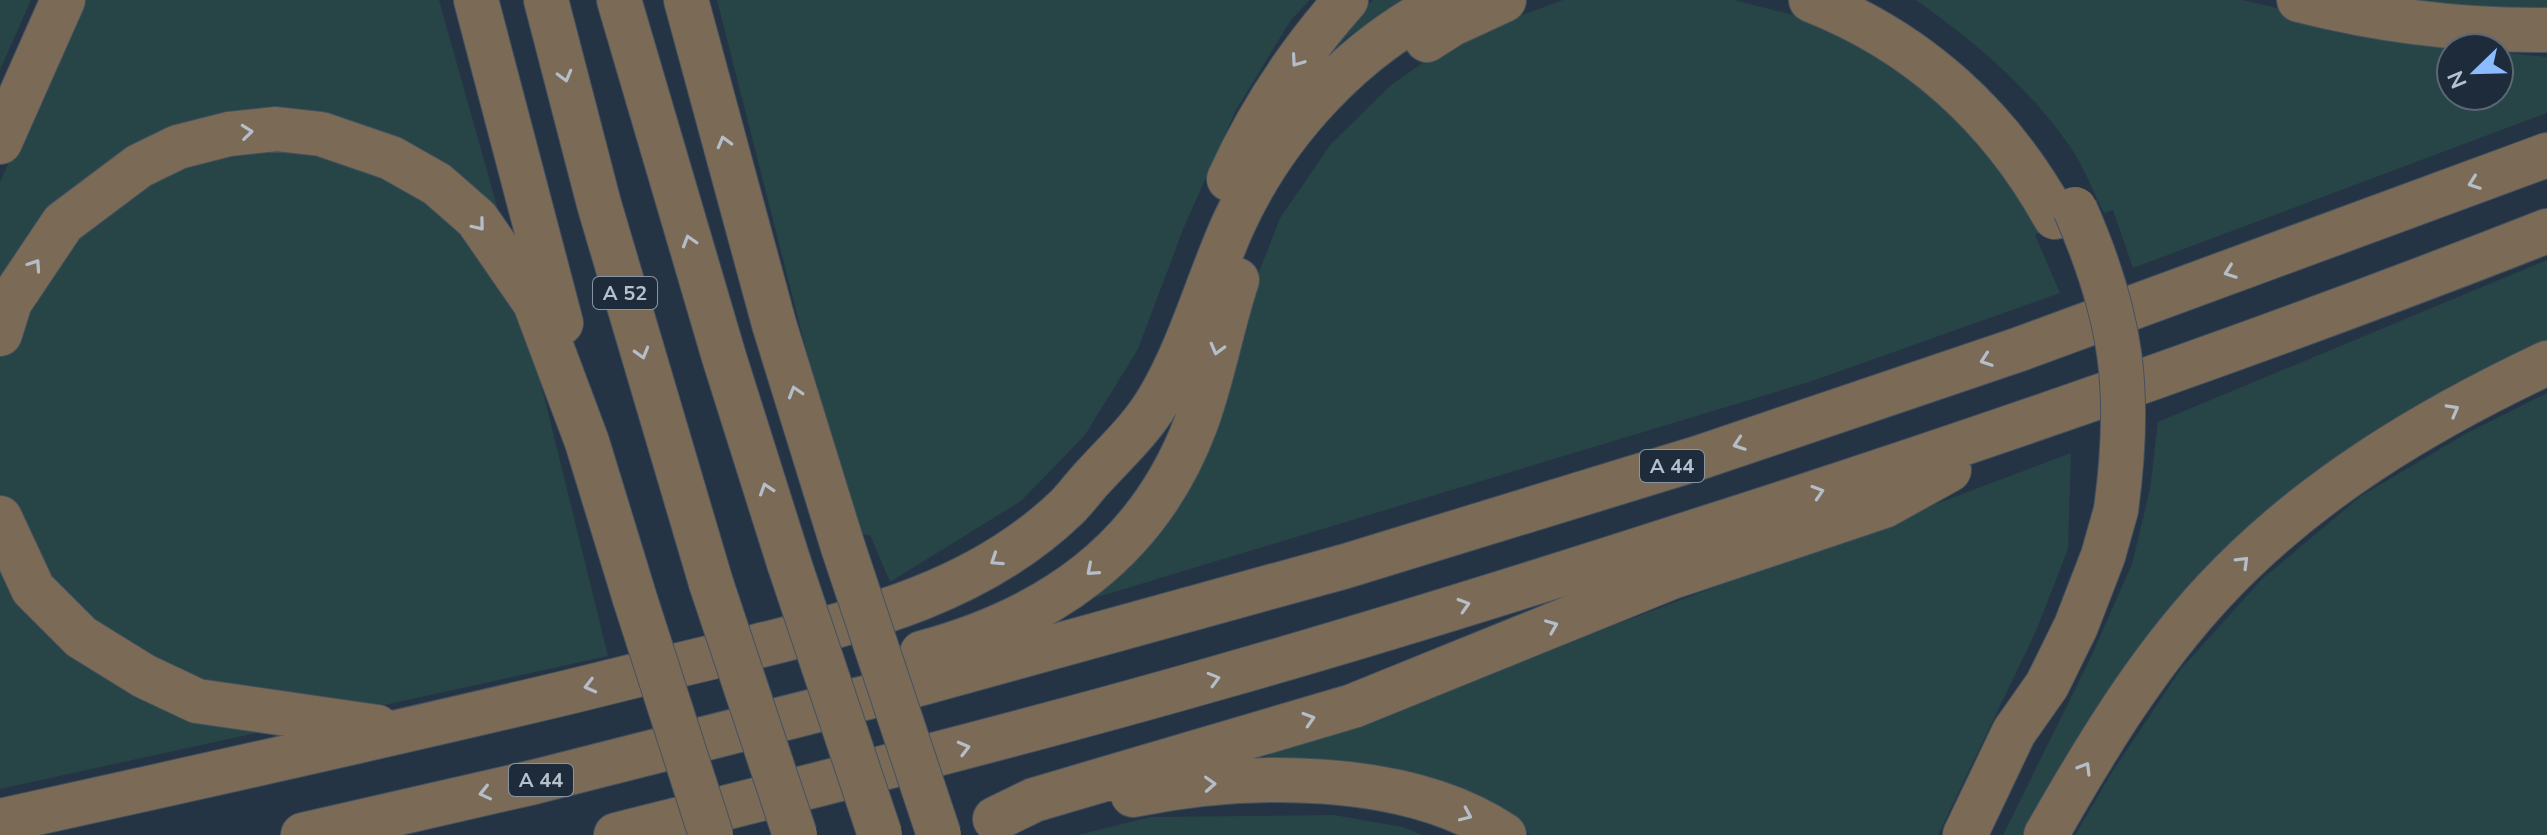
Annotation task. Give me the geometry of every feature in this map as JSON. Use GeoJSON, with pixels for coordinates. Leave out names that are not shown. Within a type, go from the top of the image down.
{"type":"FeatureCollection","features":[{"type":"Feature","properties":{"kind":"highway"},"geometry":{"type":"LineString","coordinates":[[0,142],[63,0]]}},
{"type":"Feature","properties":{"kind":"highway"},"geometry":{"type":"LineString","coordinates":[[476,0],[568,350],[587,442]]}},
{"type":"Feature","properties":{"kind":"highway","name":"A 52"},"geometry":{"type":"LineString","coordinates":[[546,0],[603,218],[711,583],[795,835]]}},
{"type":"Feature","properties":{"kind":"highway"},"geometry":{"type":"LineString","coordinates":[[619,0],[724,357],[880,835]]}},
{"type":"Feature","properties":{"kind":"highway"},"geometry":{"type":"LineString","coordinates":[[686,0],[774,324],[843,547],[939,835]]}},
{"type":"Feature","properties":{"kind":"highway"},"geometry":{"type":"LineString","coordinates":[[1097,472],[1163,345],[1217,206],[1246,143],[1311,40],[1346,0]]}},
{"type":"Feature","properties":{"kind":"highway"},"geometry":{"type":"LineString","coordinates":[[0,821],[403,731],[802,635],[884,613],[929,597],[977,572],[1066,508],[1136,434],[1160,398],[1232,227],[1268,161],[1320,97],[1361,58],[1401,28],[1449,0]]}},
{"type":"Feature","properties":{"kind":"highway"},"geometry":{"type":"LineString","coordinates":[[778,719],[898,660],[970,640],[1008,624],[1084,578],[1123,543],[1154,507],[1177,468],[1196,425],[1249,244],[1286,176],[1329,122],[1377,75],[1452,24],[1504,0]]}},
{"type":"Feature","properties":{"kind":"highway"},"geometry":{"type":"LineString","coordinates":[[1811,0],[1889,37],[1935,70],[1976,107],[2065,213]]}},
{"type":"Feature","properties":{"kind":"highway"},"geometry":{"type":"LineString","coordinates":[[1868,0],[1902,18],[1990,87],[2023,125],[2052,166],[2098,355],[2104,511],[2030,677],[2014,732],[1965,835]]}},
{"type":"Feature","properties":{"kind":"highway"},"geometry":{"type":"LineString","coordinates":[[2299,0],[2367,16],[2436,26],[2547,30]]}},
{"type":"Feature","properties":{"kind":"highway"},"geometry":{"type":"LineString","coordinates":[[0,334],[10,302],[63,223],[139,166],[178,147],[229,134],[276,129],[321,134],[391,158],[437,184],[477,219],[535,303],[587,442],[711,835]]}},
{"type":"Feature","properties":{"kind":"highway","name":"A 44"},"geometry":{"type":"LineString","coordinates":[[303,835],[534,782],[924,683],[1346,566],[1698,458],[2020,349],[2547,155]]}},
{"type":"Feature","properties":{"kind":"highway"},"geometry":{"type":"LineString","coordinates":[[616,835],[935,755],[1216,679],[1533,584],[2043,418],[2547,231]]}},
{"type":"Feature","properties":{"kind":"highway"},"geometry":{"type":"LineString","coordinates":[[2046,835],[2122,707],[2164,650],[2214,591],[2264,541],[2322,493],[2381,452],[2456,408],[2547,363]]}},
{"type":"Feature","properties":{"kind":"highway"},"geometry":{"type":"LineString","coordinates":[[995,819],[1034,800],[1353,706],[1669,578],[1884,506],[2043,418]]}},
{"type":"Feature","properties":{"kind":"highway"},"geometry":{"type":"LineString","coordinates":[[0,518],[33,589],[81,637],[144,676],[197,701],[403,731]]}},
{"type":"Feature","properties":{"kind":"highway"},"geometry":{"type":"LineString","coordinates":[[932,835],[995,819],[1039,816],[1176,786],[1256,782],[1325,783],[1414,796],[1460,811],[1504,835]]}},
{"type":"Feature","properties":{"kind":"green space"},"geometry":{"type":"Polygon","coordinates":[[[0,0],[31,0],[0,70],[0,0]]]}},
{"type":"Feature","properties":{"kind":"green space"},"geometry":{"type":"Polygon","coordinates":[[[81,0],[439,0],[500,217],[608,656],[0,789],[0,182],[81,0]]]}},
{"type":"Feature","properties":{"kind":"green space"},"geometry":{"type":"Polygon","coordinates":[[[717,0],[1310,0],[1291,20],[1236,110],[1184,227],[1138,349],[1085,435],[1021,501],[890,582],[870,535],[853,534],[717,0]]]}},
{"type":"Feature","properties":{"kind":"green space"},"geometry":{"type":"Polygon","coordinates":[[[1373,0],[1404,0],[1347,37],[1298,87],[1341,30],[1373,0]]]}},
{"type":"Feature","properties":{"kind":"green space"},"geometry":{"type":"Polygon","coordinates":[[[1563,0],[1734,0],[1825,23],[1907,70],[1974,129],[2042,231],[2035,235],[2060,293],[1812,381],[1091,599],[1137,557],[1280,218],[1331,144],[1391,85],[1457,39],[1563,0]]]}},
{"type":"Feature","properties":{"kind":"green space"},"geometry":{"type":"Polygon","coordinates":[[[1916,0],[2242,0],[2435,44],[2435,112],[2515,112],[2515,54],[2547,57],[2547,113],[2133,268],[2113,210],[2104,213],[2076,155],[2019,85],[1916,0]]]}},
{"type":"Feature","properties":{"kind":"green space"},"geometry":{"type":"Polygon","coordinates":[[[2404,0],[2547,0],[2547,15],[2404,0]]]}},
{"type":"Feature","properties":{"kind":"green space"},"geometry":{"type":"Polygon","coordinates":[[[2547,260],[2547,349],[2337,464],[2027,835],[2003,835],[2090,659],[2132,564],[2150,489],[2158,422],[2547,260]]]}},
{"type":"Feature","properties":{"kind":"green space"},"geometry":{"type":"Polygon","coordinates":[[[2547,393],[2547,835],[2075,835],[2112,772],[2181,669],[2262,579],[2361,496],[2467,433],[2547,393]]]}},
{"type":"Feature","properties":{"kind":"green space"},"geometry":{"type":"Polygon","coordinates":[[[2071,453],[2068,549],[2036,631],[1938,835],[1530,835],[1516,823],[1245,764],[2071,453]]]}},
{"type":"Feature","properties":{"kind":"green space"},"geometry":{"type":"Polygon","coordinates":[[[1334,815],[1403,827],[1422,835],[1078,835],[1150,817],[1334,815]]]}}]}
